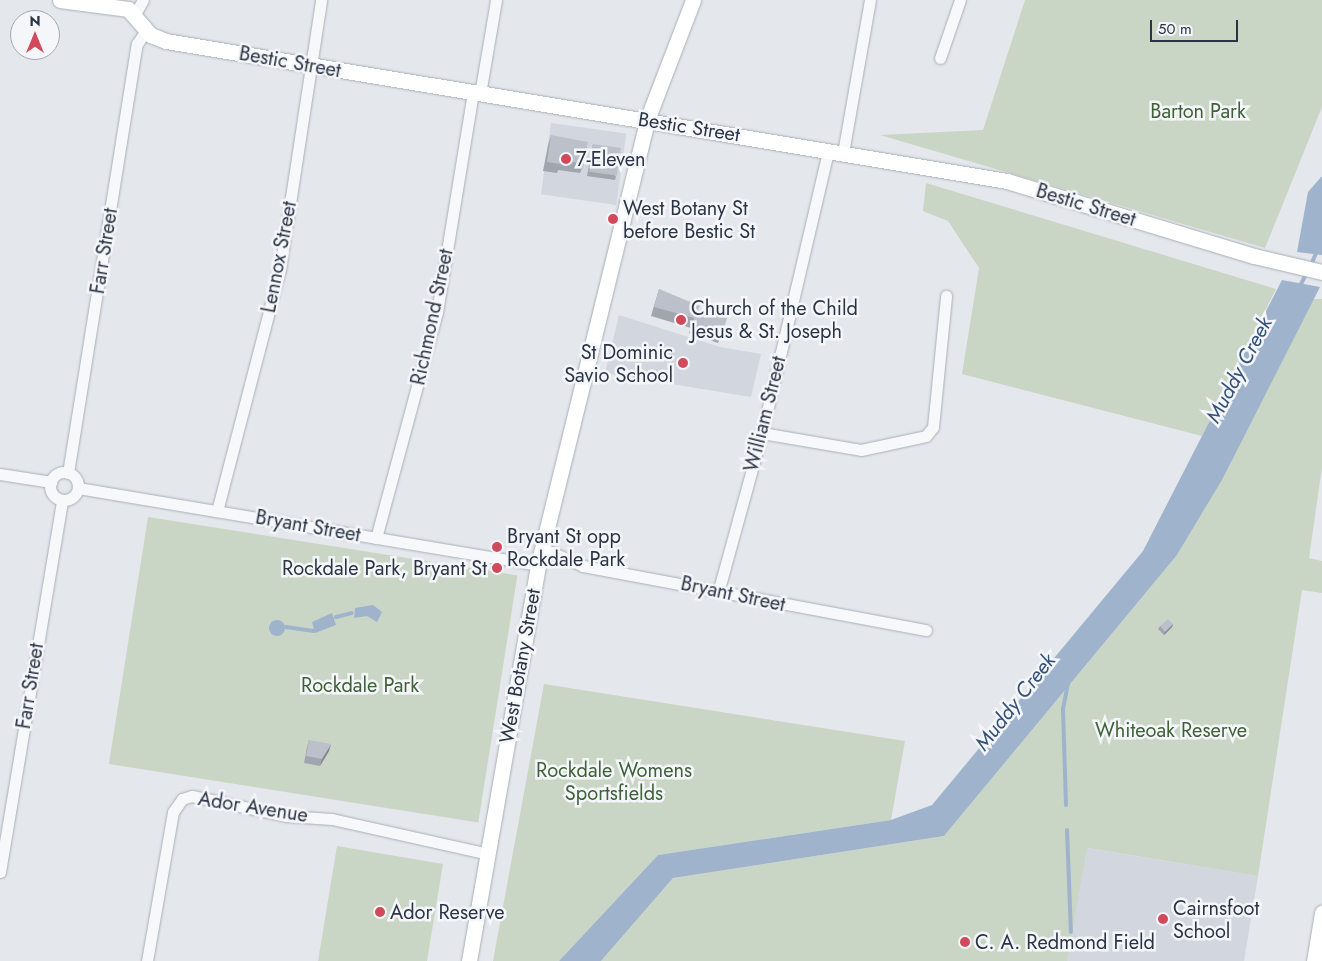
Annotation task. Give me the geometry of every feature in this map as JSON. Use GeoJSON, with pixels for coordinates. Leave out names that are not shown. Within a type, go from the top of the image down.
{"type":"FeatureCollection","features":[{"type":"Feature","properties":{"kind":"main road","name":"Bestic Street"},"geometry":{"type":"LineString","coordinates":[[60,0],[120,7],[134,16],[146,30],[166,41],[1007,181],[1289,266],[1322,272]]}},
{"type":"Feature","properties":{"kind":"main road","name":"West Botany Street"},"geometry":{"type":"LineString","coordinates":[[469,961],[538,565],[647,120],[693,0]]}},
{"type":"Feature","properties":{"kind":"main road"},"geometry":{"type":"LineString","coordinates":[[1314,961],[1322,913]]}},
{"type":"Feature","properties":{"kind":"street"},"geometry":{"type":"LineString","coordinates":[[134,16],[143,0]]}},
{"type":"Feature","properties":{"kind":"street","name":"Lennox Street"},"geometry":{"type":"LineString","coordinates":[[217,511],[280,269],[321,0]]}},
{"type":"Feature","properties":{"kind":"street","name":"Richmond Street"},"geometry":{"type":"LineString","coordinates":[[376,538],[437,312],[496,0]]}},
{"type":"Feature","properties":{"kind":"street","name":"William Street"},"geometry":{"type":"LineString","coordinates":[[719,590],[835,152],[870,0]]}},
{"type":"Feature","properties":{"kind":"street"},"geometry":{"type":"LineString","coordinates":[[940,58],[960,0]]}},
{"type":"Feature","properties":{"kind":"street","name":"Farr Street"},"geometry":{"type":"LineString","coordinates":[[68,473],[137,44],[146,30]]}},
{"type":"Feature","properties":{"kind":"street"},"geometry":{"type":"LineString","coordinates":[[762,433],[860,450],[926,436],[933,427],[946,296]]}},
{"type":"Feature","properties":{"kind":"street"},"geometry":{"type":"LineString","coordinates":[[68,473],[78,488],[70,499],[62,500],[54,495],[51,482],[60,474],[68,473]]}},
{"type":"Feature","properties":{"kind":"street"},"geometry":{"type":"LineString","coordinates":[[0,474],[51,482]]}},
{"type":"Feature","properties":{"kind":"street","name":"Bryant Street"},"geometry":{"type":"LineString","coordinates":[[78,488],[538,565]]}},
{"type":"Feature","properties":{"kind":"street","name":"Farr Street"},"geometry":{"type":"LineString","coordinates":[[0,872],[62,500]]}},
{"type":"Feature","properties":{"kind":"street","name":"Bryant Street"},"geometry":{"type":"LineString","coordinates":[[542,548],[584,566],[719,590],[746,599],[926,630]]}},
{"type":"Feature","properties":{"kind":"street","name":"Ador Avenue"},"geometry":{"type":"LineString","coordinates":[[147,961],[173,812],[182,799],[192,796],[286,816],[332,819],[488,854]]}},
{"type":"Feature","properties":{"kind":"shaded area"},"geometry":{"type":"Polygon","coordinates":[[[551,123],[626,134],[616,205],[541,194],[551,123]]]}},
{"type":"Feature","properties":{"kind":"shaded area","name":"St Dominic Savio School"},"geometry":{"type":"Polygon","coordinates":[[[619,315],[720,347],[761,354],[751,397],[605,373],[619,315]]]}},
{"type":"Feature","properties":{"kind":"shaded area","name":"Cairnsfoot School"},"geometry":{"type":"Polygon","coordinates":[[[1086,848],[1258,876],[1244,961],[1067,961],[1086,848]]]}},
{"type":"Feature","properties":{"kind":"green space","name":"Barton Park"},"geometry":{"type":"Polygon","coordinates":[[[1025,0],[1322,0],[1322,107],[1265,248],[880,135],[983,130],[1025,0]]]}},
{"type":"Feature","properties":{"kind":"green space"},"geometry":{"type":"Polygon","coordinates":[[[926,183],[1276,289],[1202,436],[962,374],[979,268],[948,221],[923,211],[926,183]]]}},
{"type":"Feature","properties":{"kind":"green space","name":"Whiteoak Reserve"},"geometry":{"type":"Polygon","coordinates":[[[1310,299],[1322,299],[1322,467],[1309,558],[1322,561],[1322,593],[1302,590],[1258,876],[1087,848],[1067,961],[601,961],[673,878],[944,836],[1177,555],[1222,480],[1310,299]]]}},
{"type":"Feature","properties":{"kind":"green space","name":"Rockdale Park"},"geometry":{"type":"Polygon","coordinates":[[[148,517],[517,576],[478,822],[109,764],[148,517]]]}},
{"type":"Feature","properties":{"kind":"green space","name":"Rockdale Womens Sportsfields"},"geometry":{"type":"Polygon","coordinates":[[[544,684],[905,741],[891,820],[658,855],[559,961],[493,961],[544,684]]]}},
{"type":"Feature","properties":{"kind":"green space","name":"Ador Reserve"},"geometry":{"type":"Polygon","coordinates":[[[337,846],[443,864],[427,961],[318,961],[337,846]]]}},
{"type":"Feature","properties":{"kind":"water"},"geometry":{"type":"Polygon","coordinates":[[[1322,176],[1322,255],[1297,252],[1308,192],[1322,176]]]}},
{"type":"Feature","properties":{"kind":"water"},"geometry":{"type":"Polygon","coordinates":[[[1282,280],[1320,287],[1222,480],[1177,555],[944,836],[673,878],[601,961],[559,961],[658,855],[891,820],[932,805],[1143,551],[1282,280]]]}},
{"type":"Feature","properties":{"kind":"water"},"geometry":{"type":"Polygon","coordinates":[[[373,605],[382,612],[377,622],[367,616],[354,618],[355,608],[373,605]]]}},
{"type":"Feature","properties":{"kind":"water"},"geometry":{"type":"Polygon","coordinates":[[[332,613],[336,625],[315,633],[312,622],[332,613]]]}},
{"type":"Feature","properties":{"kind":"water"},"geometry":{"type":"Polygon","coordinates":[[[277,620],[283,622],[285,628],[283,634],[277,636],[271,634],[269,628],[271,622],[277,620]]]}},
{"type":"Feature","properties":{"kind":"building"},"geometry":{"type":"Polygon","coordinates":[[[551,135],[588,142],[584,164],[561,160],[560,164],[547,162],[551,135]]]}},
{"type":"Feature","properties":{"kind":"building"},"geometry":{"type":"Polygon","coordinates":[[[593,144],[621,148],[617,176],[589,172],[593,144]]]}},
{"type":"Feature","properties":{"kind":"building"},"geometry":{"type":"Polygon","coordinates":[[[659,289],[700,306],[698,310],[706,312],[709,305],[729,312],[722,334],[692,324],[694,318],[654,307],[659,289]]]}},
{"type":"Feature","properties":{"kind":"building"},"geometry":{"type":"Polygon","coordinates":[[[1168,619],[1173,624],[1165,632],[1160,626],[1168,619]]]}},
{"type":"Feature","properties":{"kind":"building"},"geometry":{"type":"Polygon","coordinates":[[[309,740],[331,744],[322,759],[306,756],[309,740]]]}},
{"type":"Feature","properties":{"kind":"waterway","name":"Muddy Creek"},"geometry":{"type":"LineString","coordinates":[[1311,265],[1317,251]]}},
{"type":"Feature","properties":{"kind":"waterway","name":"Muddy Creek"},"geometry":{"type":"LineString","coordinates":[[1299,288],[1307,272]]}},
{"type":"Feature","properties":{"kind":"waterway"},"geometry":{"type":"LineString","coordinates":[[336,617],[352,613]]}},
{"type":"Feature","properties":{"kind":"waterway"},"geometry":{"type":"LineString","coordinates":[[286,627],[314,631]]}},
{"type":"Feature","properties":{"kind":"waterway"},"geometry":{"type":"LineString","coordinates":[[1066,805],[1063,709],[1068,683]]}},
{"type":"Feature","properties":{"kind":"waterway"},"geometry":{"type":"LineString","coordinates":[[1067,830],[1071,932]]}},
{"type":"Feature","properties":{"kind":"place","name":"7-Eleven"},"geometry":{"type":"Point","coordinates":[566,159]}},
{"type":"Feature","properties":{"kind":"place","name":"West Botany St before Bestic St"},"geometry":{"type":"Point","coordinates":[613,219]}},
{"type":"Feature","properties":{"kind":"place","name":"Church of the Child Jesus & St. Joseph"},"geometry":{"type":"Point","coordinates":[681,320]}},
{"type":"Feature","properties":{"kind":"place","name":"St Dominic Savio School"},"geometry":{"type":"Point","coordinates":[683,363]}},
{"type":"Feature","properties":{"kind":"place","name":"Bryant St opp Rockdale Park"},"geometry":{"type":"Point","coordinates":[497,547]}},
{"type":"Feature","properties":{"kind":"place","name":"Rockdale Park, Bryant St"},"geometry":{"type":"Point","coordinates":[497,568]}},
{"type":"Feature","properties":{"kind":"place","name":"Ador Reserve"},"geometry":{"type":"Point","coordinates":[380,912]}},
{"type":"Feature","properties":{"kind":"place","name":"Cairnsfoot School"},"geometry":{"type":"Point","coordinates":[1163,919]}},
{"type":"Feature","properties":{"kind":"place","name":"C. A. Redmond Field"},"geometry":{"type":"Point","coordinates":[965,942]}}]}
